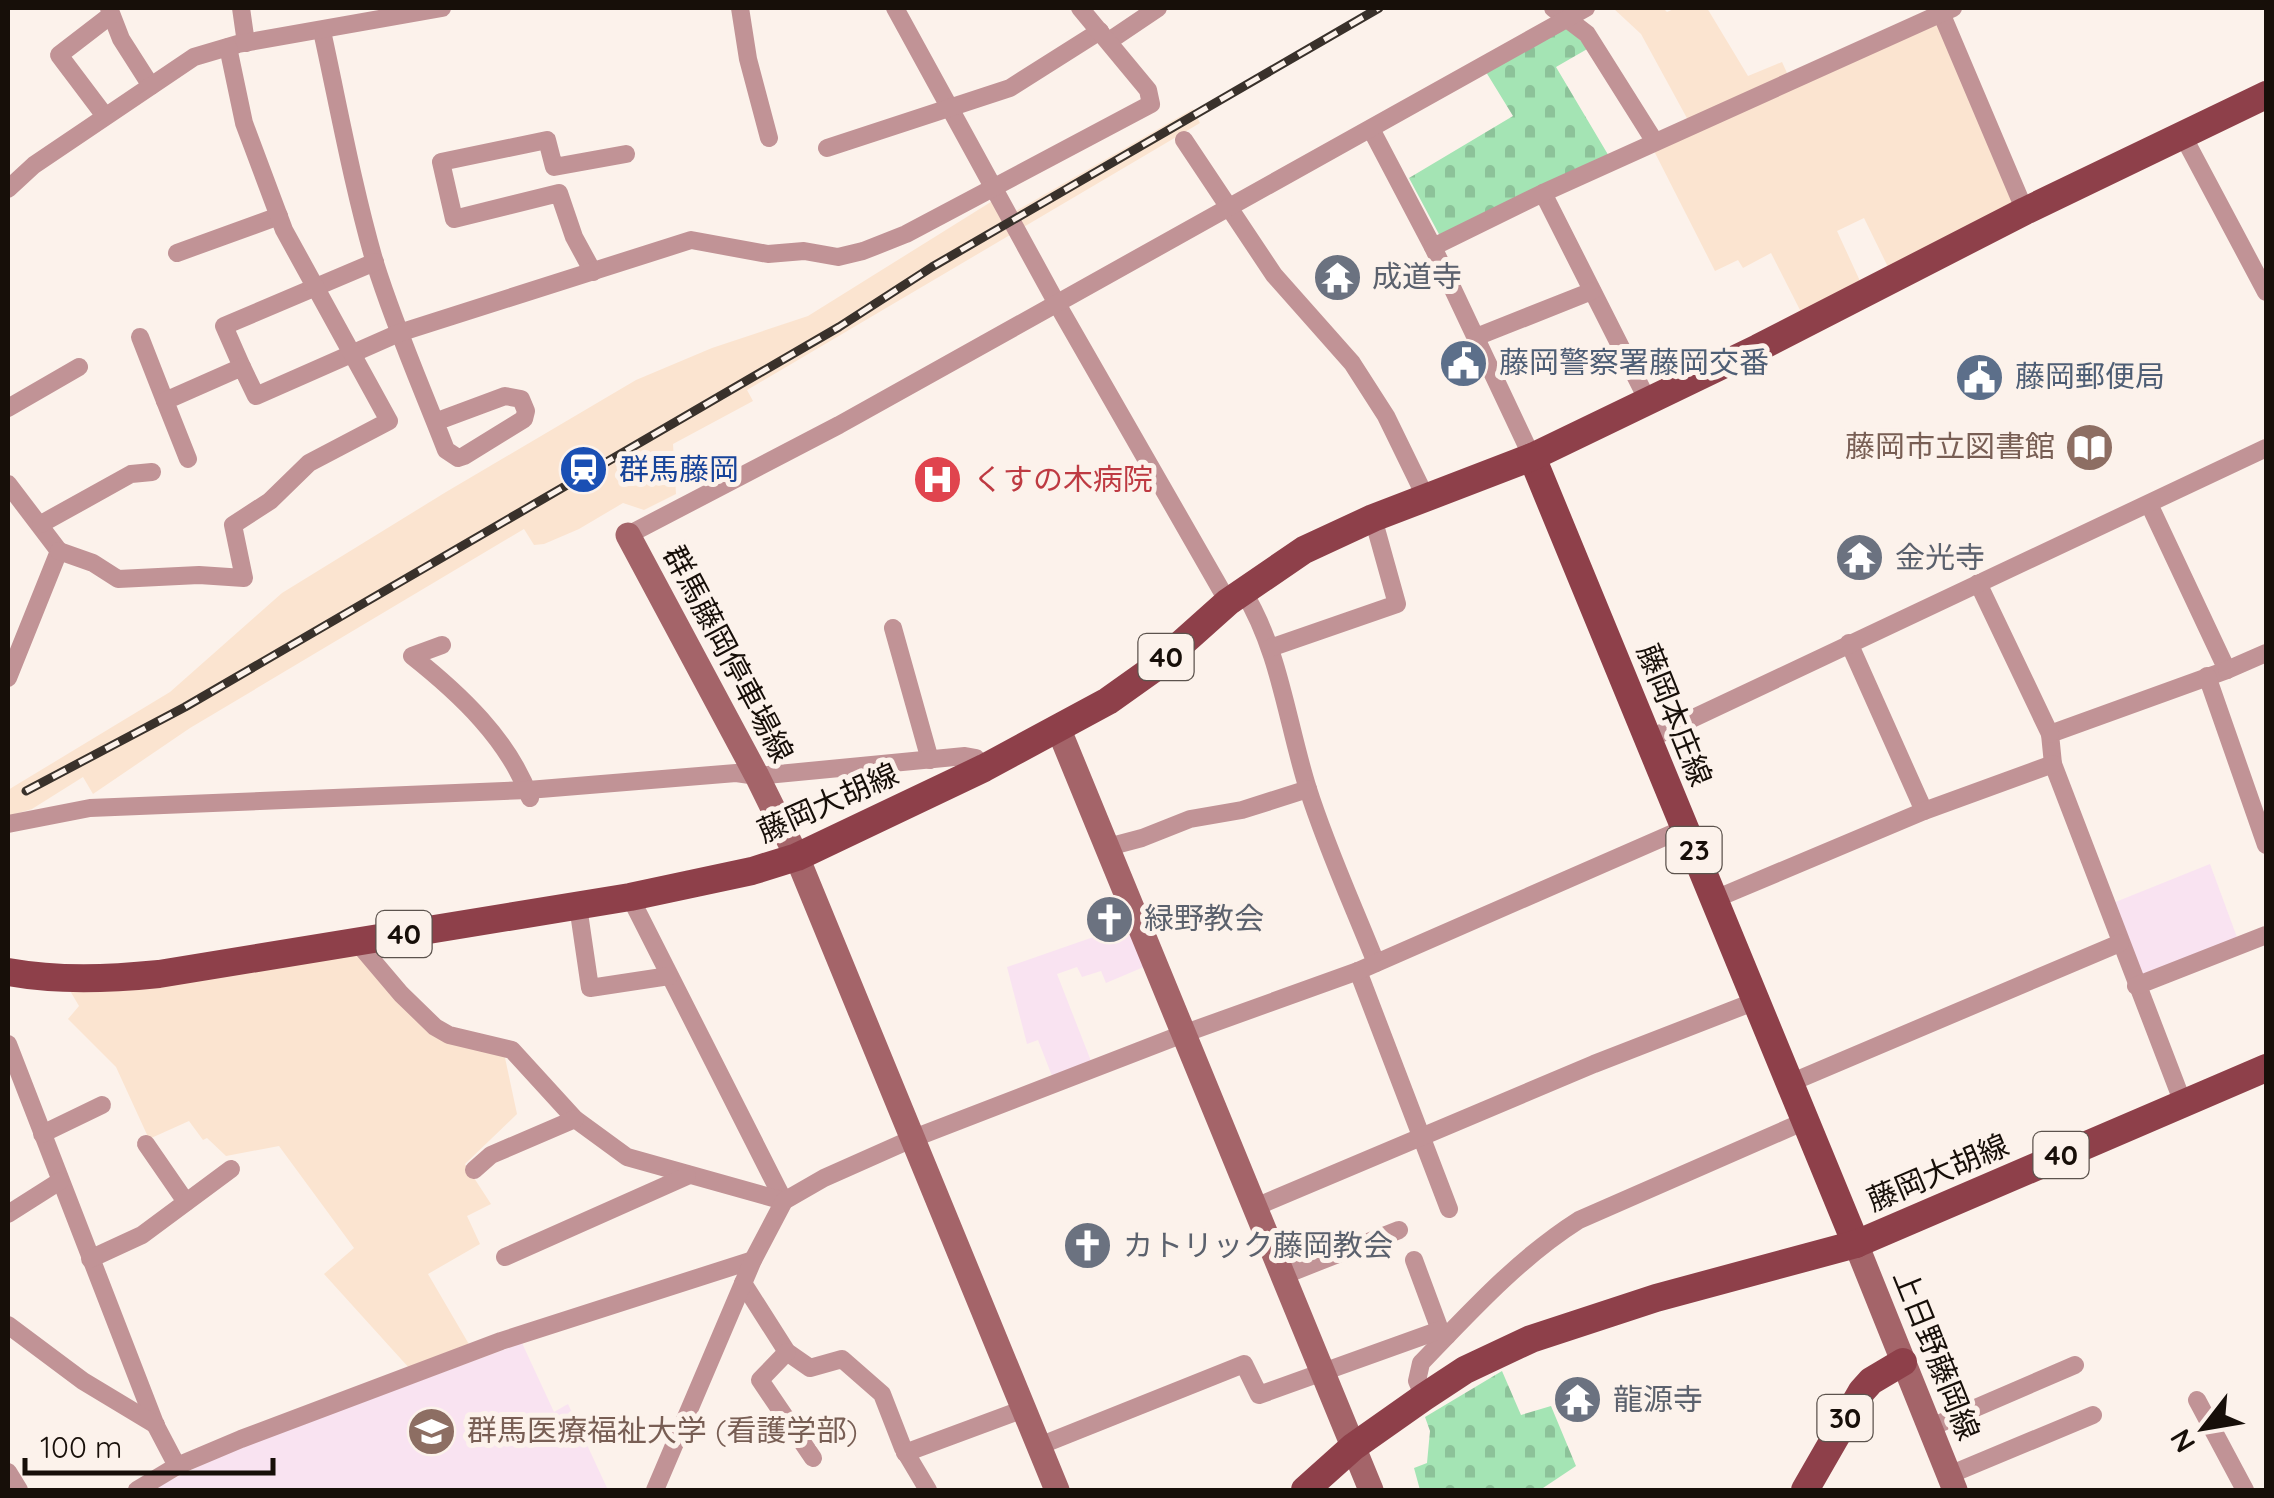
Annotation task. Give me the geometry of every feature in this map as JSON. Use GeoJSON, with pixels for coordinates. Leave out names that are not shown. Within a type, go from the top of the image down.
{"type":"FeatureCollection","features":[{"type":"Feature","properties":{"kind":"main road"},"geometry":{"type":"LineString","coordinates":[[1532,457],[2266,95]]}},
{"type":"Feature","properties":{"kind":"main road","name":"藤岡大胡線"},"geometry":{"type":"LineString","coordinates":[[8,972],[100,979],[159,974],[630,897],[752,871],[796,857],[1058,730],[1132,684],[1236,597],[1304,550],[1373,518],[1532,457]]}},
{"type":"Feature","properties":{"kind":"main road","name":"藤岡本庄線"},"geometry":{"type":"LineString","coordinates":[[1532,457],[1856,1244]]}},
{"type":"Feature","properties":{"kind":"main road","name":"藤岡大胡線"},"geometry":{"type":"LineString","coordinates":[[1856,1244],[2266,1068]]}},
{"type":"Feature","properties":{"kind":"main road"},"geometry":{"type":"LineString","coordinates":[[1305,1490],[1353,1448],[1424,1397],[1482,1362],[1532,1339],[1595,1317],[1856,1244]]}},
{"type":"Feature","properties":{"kind":"main road","name":"30"},"geometry":{"type":"LineString","coordinates":[[1804,1490],[1862,1391],[1903,1362]]}},
{"type":"Feature","properties":{"kind":"street"},"geometry":{"type":"LineString","coordinates":[[8,484],[59,550],[118,580],[199,575],[244,578],[234,525],[270,501],[309,463],[389,421],[279,216],[244,124],[237,45],[241,8]]}},
{"type":"Feature","properties":{"kind":"street"},"geometry":{"type":"LineString","coordinates":[[8,188],[194,57],[237,45],[442,8]]}},
{"type":"Feature","properties":{"kind":"street"},"geometry":{"type":"LineString","coordinates":[[740,8],[748,59],[769,138]]}},
{"type":"Feature","properties":{"kind":"street"},"geometry":{"type":"LineString","coordinates":[[895,8],[1056,302],[1236,597],[1256,612],[1270,648],[1308,789],[1376,963]]}},
{"type":"Feature","properties":{"kind":"street"},"geometry":{"type":"LineString","coordinates":[[375,262],[224,326],[256,396],[399,333],[691,240],[768,254],[804,251],[838,257],[906,234],[1150,104],[1148,90],[1080,8]]}},
{"type":"Feature","properties":{"kind":"street"},"geometry":{"type":"LineString","coordinates":[[827,148],[1010,88],[1158,8]]}},
{"type":"Feature","properties":{"kind":"street"},"geometry":{"type":"LineString","coordinates":[[628,535],[839,426],[1371,129],[1559,13],[1586,8]]}},
{"type":"Feature","properties":{"kind":"street"},"geometry":{"type":"LineString","coordinates":[[1433,247],[1944,10],[2025,211]]}},
{"type":"Feature","properties":{"kind":"street"},"geometry":{"type":"LineString","coordinates":[[106,116],[59,55],[110,11],[128,52],[151,86]]}},
{"type":"Feature","properties":{"kind":"street"},"geometry":{"type":"LineString","coordinates":[[1559,13],[1587,34],[1655,142]]}},
{"type":"Feature","properties":{"kind":"street"},"geometry":{"type":"LineString","coordinates":[[322,31],[375,262],[446,450],[458,458],[524,418],[526,411],[521,399],[505,396],[436,422]]}},
{"type":"Feature","properties":{"kind":"street"},"geometry":{"type":"LineString","coordinates":[[1371,129],[1433,247],[1532,457]]}},
{"type":"Feature","properties":{"kind":"street"},"geometry":{"type":"LineString","coordinates":[[2182,134],[2266,292]]}},
{"type":"Feature","properties":{"kind":"street"},"geometry":{"type":"LineString","coordinates":[[560,192],[454,219],[441,162],[547,140],[574,237],[592,272]]}},
{"type":"Feature","properties":{"kind":"street"},"geometry":{"type":"LineString","coordinates":[[1184,140],[1274,275],[1352,363],[1386,416],[1426,498]]}},
{"type":"Feature","properties":{"kind":"street"},"geometry":{"type":"LineString","coordinates":[[554,167],[626,154]]}},
{"type":"Feature","properties":{"kind":"street"},"geometry":{"type":"LineString","coordinates":[[1543,193],[1648,401]]}},
{"type":"Feature","properties":{"kind":"street"},"geometry":{"type":"LineString","coordinates":[[177,253],[279,216]]}},
{"type":"Feature","properties":{"kind":"street"},"geometry":{"type":"LineString","coordinates":[[1476,337],[1592,291]]}},
{"type":"Feature","properties":{"kind":"street"},"geometry":{"type":"LineString","coordinates":[[140,337],[188,458]]}},
{"type":"Feature","properties":{"kind":"street"},"geometry":{"type":"LineString","coordinates":[[8,408],[79,367]]}},
{"type":"Feature","properties":{"kind":"street"},"geometry":{"type":"LineString","coordinates":[[165,401],[242,367]]}},
{"type":"Feature","properties":{"kind":"street"},"geometry":{"type":"LineString","coordinates":[[1649,738],[2266,448]]}},
{"type":"Feature","properties":{"kind":"street"},"geometry":{"type":"LineString","coordinates":[[42,524],[131,474],[152,472]]}},
{"type":"Feature","properties":{"kind":"street"},"geometry":{"type":"LineString","coordinates":[[2149,504],[2227,670]]}},
{"type":"Feature","properties":{"kind":"street"},"geometry":{"type":"LineString","coordinates":[[1270,648],[1396,604],[1373,518]]}},
{"type":"Feature","properties":{"kind":"street","name":"群馬藤岡停車場線"},"geometry":{"type":"LineString","coordinates":[[628,535],[796,857],[1057,1490]]}},
{"type":"Feature","properties":{"kind":"street"},"geometry":{"type":"LineString","coordinates":[[8,678],[59,550]]}},
{"type":"Feature","properties":{"kind":"street"},"geometry":{"type":"LineString","coordinates":[[1978,582],[2050,734],[2053,764],[2184,1103]]}},
{"type":"Feature","properties":{"kind":"street"},"geometry":{"type":"LineString","coordinates":[[893,628],[930,760]]}},
{"type":"Feature","properties":{"kind":"street"},"geometry":{"type":"LineString","coordinates":[[1849,643],[1924,812]]}},
{"type":"Feature","properties":{"kind":"street"},"geometry":{"type":"LineString","coordinates":[[442,646],[412,656],[445,682],[504,745],[529,794]]}},
{"type":"Feature","properties":{"kind":"street"},"geometry":{"type":"LineString","coordinates":[[2050,734],[2266,654]]}},
{"type":"Feature","properties":{"kind":"street"},"geometry":{"type":"LineString","coordinates":[[2207,676],[2266,845]]}},
{"type":"Feature","properties":{"kind":"street"},"geometry":{"type":"LineString","coordinates":[[1058,730],[1371,1490]]}},
{"type":"Feature","properties":{"kind":"street"},"geometry":{"type":"LineString","coordinates":[[8,824],[90,808],[529,794],[965,756],[976,758],[984,768]]}},
{"type":"Feature","properties":{"kind":"street"},"geometry":{"type":"LineString","coordinates":[[1715,899],[1924,812],[2053,764]]}},
{"type":"Feature","properties":{"kind":"street"},"geometry":{"type":"LineString","coordinates":[[1108,847],[1190,818],[1242,810],[1308,789]]}},
{"type":"Feature","properties":{"kind":"street"},"geometry":{"type":"LineString","coordinates":[[655,1490],[753,1260],[784,1201],[824,1178],[914,1138],[1358,971],[1685,828]]}},
{"type":"Feature","properties":{"kind":"street"},"geometry":{"type":"LineString","coordinates":[[630,897],[784,1201]]}},
{"type":"Feature","properties":{"kind":"street"},"geometry":{"type":"LineString","coordinates":[[578,906],[590,988],[669,976]]}},
{"type":"Feature","properties":{"kind":"street"},"geometry":{"type":"LineString","coordinates":[[2136,986],[2266,935]]}},
{"type":"Feature","properties":{"kind":"street"},"geometry":{"type":"LineString","coordinates":[[356,941],[435,1028],[512,1050],[576,1119],[627,1158],[784,1201]]}},
{"type":"Feature","properties":{"kind":"street"},"geometry":{"type":"LineString","coordinates":[[1790,1084],[2120,942]]}},
{"type":"Feature","properties":{"kind":"street"},"geometry":{"type":"LineString","coordinates":[[1358,971],[1449,1209]]}},
{"type":"Feature","properties":{"kind":"street"},"geometry":{"type":"LineString","coordinates":[[1253,1208],[1756,1001]]}},
{"type":"Feature","properties":{"kind":"street"},"geometry":{"type":"LineString","coordinates":[[8,1044],[156,1426],[177,1466]]}},
{"type":"Feature","properties":{"kind":"street"},"geometry":{"type":"LineString","coordinates":[[42,1134],[102,1105]]}},
{"type":"Feature","properties":{"kind":"street"},"geometry":{"type":"LineString","coordinates":[[474,1170],[491,1155],[576,1119]]}},
{"type":"Feature","properties":{"kind":"street"},"geometry":{"type":"LineString","coordinates":[[1424,1397],[1418,1380],[1420,1363],[1443,1333],[1527,1258],[1579,1220],[1805,1121]]}},
{"type":"Feature","properties":{"kind":"street"},"geometry":{"type":"LineString","coordinates":[[146,1144],[186,1202]]}},
{"type":"Feature","properties":{"kind":"street"},"geometry":{"type":"LineString","coordinates":[[90,1259],[142,1235],[231,1170]]}},
{"type":"Feature","properties":{"kind":"street"},"geometry":{"type":"LineString","coordinates":[[504,1257],[687,1176]]}},
{"type":"Feature","properties":{"kind":"street"},"geometry":{"type":"LineString","coordinates":[[8,1214],[60,1181]]}},
{"type":"Feature","properties":{"kind":"street"},"geometry":{"type":"LineString","coordinates":[[1282,1276],[1399,1230]]}},
{"type":"Feature","properties":{"kind":"street","name":"上日野藤岡線"},"geometry":{"type":"LineString","coordinates":[[1856,1244],[1952,1483]]}},
{"type":"Feature","properties":{"kind":"street"},"geometry":{"type":"LineString","coordinates":[[137,1490],[177,1466],[501,1341],[753,1260]]}},
{"type":"Feature","properties":{"kind":"street"},"geometry":{"type":"LineString","coordinates":[[1414,1260],[1443,1333]]}},
{"type":"Feature","properties":{"kind":"street"},"geometry":{"type":"LineString","coordinates":[[744,1283],[787,1352],[810,1368],[842,1359],[882,1394],[905,1453],[928,1490]]}},
{"type":"Feature","properties":{"kind":"street"},"geometry":{"type":"LineString","coordinates":[[8,1324],[83,1381],[156,1426]]}},
{"type":"Feature","properties":{"kind":"street"},"geometry":{"type":"LineString","coordinates":[[1039,1446],[1244,1364],[1259,1395],[1321,1370],[1443,1333]]}},
{"type":"Feature","properties":{"kind":"street"},"geometry":{"type":"LineString","coordinates":[[787,1352],[760,1380],[813,1458]]}},
{"type":"Feature","properties":{"kind":"street"},"geometry":{"type":"LineString","coordinates":[[1930,1428],[2076,1365]]}},
{"type":"Feature","properties":{"kind":"street"},"geometry":{"type":"LineString","coordinates":[[2197,1400],[2245,1490]]}},
{"type":"Feature","properties":{"kind":"street"},"geometry":{"type":"LineString","coordinates":[[905,1453],[1024,1409]]}},
{"type":"Feature","properties":{"kind":"street"},"geometry":{"type":"LineString","coordinates":[[1952,1483],[2093,1416]]}},
{"type":"Feature","properties":{"kind":"street"},"geometry":{"type":"LineString","coordinates":[[8,1472],[19,1490]]}},
{"type":"Feature","properties":{"kind":"shaded area"},"geometry":{"type":"Polygon","coordinates":[[[1613,8],[1663,8],[1667,12],[1676,8],[1707,8],[1748,76],[1782,62],[1793,86],[1937,20],[2014,205],[1888,267],[1864,218],[1837,231],[1860,281],[1801,312],[1771,253],[1743,268],[1738,260],[1715,271],[1653,149],[1694,131],[1641,34],[1613,8]]]}},
{"type":"Feature","properties":{"kind":"shaded area"},"geometry":{"type":"Polygon","coordinates":[[[1193,109],[1200,123],[747,390],[753,401],[673,444],[676,494],[644,510],[623,503],[544,544],[534,545],[524,529],[190,728],[93,794],[83,777],[32,809],[8,816],[8,790],[170,692],[282,593],[446,492],[636,380],[712,348],[808,316],[994,200],[1004,218],[1193,109]]]}},
{"type":"Feature","properties":{"kind":"shaded area"},"geometry":{"type":"Polygon","coordinates":[[[2210,864],[2238,940],[2141,979],[2113,903],[2210,864]]]}},
{"type":"Feature","properties":{"kind":"shaded area"},"geometry":{"type":"Polygon","coordinates":[[[1128,925],[1146,966],[1106,983],[1101,971],[1082,977],[1077,967],[1057,974],[1091,1061],[1052,1076],[1038,1040],[1027,1044],[1007,967],[1128,925]]]}},
{"type":"Feature","properties":{"kind":"shaded area"},"geometry":{"type":"Polygon","coordinates":[[[355,947],[436,1037],[504,1053],[517,1114],[465,1164],[491,1204],[467,1216],[480,1244],[428,1274],[470,1346],[410,1369],[324,1274],[354,1248],[279,1146],[226,1156],[207,1138],[203,1140],[189,1121],[149,1139],[116,1067],[68,1019],[79,1006],[69,989],[355,947]]]}},
{"type":"Feature","properties":{"kind":"shaded area","name":"群馬医療福祉大学 (看護学部)"},"geometry":{"type":"Polygon","coordinates":[[[522,1343],[554,1412],[568,1404],[608,1490],[151,1490],[234,1449],[522,1343]]]}},
{"type":"Feature","properties":{"kind":"green space"},"geometry":{"type":"Polygon","coordinates":[[[1565,26],[1589,48],[1556,67],[1610,158],[1441,238],[1409,178],[1513,116],[1486,72],[1565,26]]]}},
{"type":"Feature","properties":{"kind":"green space"},"geometry":{"type":"Polygon","coordinates":[[[1502,1371],[1521,1415],[1551,1406],[1576,1466],[1540,1490],[1420,1490],[1414,1468],[1427,1463],[1430,1431],[1425,1417],[1502,1371]]]}},
{"type":"Feature","properties":{"kind":"railway"},"geometry":{"type":"LineString","coordinates":[[26,791],[185,707],[1379,8]]}},
{"type":"Feature","properties":{"kind":"place","name":"成道寺"},"geometry":{"type":"Point","coordinates":[1337,277]}},
{"type":"Feature","properties":{"kind":"place","name":"藤岡警察署藤岡交番"},"geometry":{"type":"Point","coordinates":[1464,363]}},
{"type":"Feature","properties":{"kind":"place","name":"藤岡郵便局"},"geometry":{"type":"Point","coordinates":[1980,377]}},
{"type":"Feature","properties":{"kind":"place","name":"藤岡市立図書館"},"geometry":{"type":"Point","coordinates":[2090,447]}},
{"type":"Feature","properties":{"kind":"place","name":"群馬藤岡"},"geometry":{"type":"Point","coordinates":[584,470]}},
{"type":"Feature","properties":{"kind":"place","name":"くすの木病院"},"geometry":{"type":"Point","coordinates":[938,480]}},
{"type":"Feature","properties":{"kind":"place","name":"金光寺"},"geometry":{"type":"Point","coordinates":[1860,558]}},
{"type":"Feature","properties":{"kind":"place","name":"緑野教会"},"geometry":{"type":"Point","coordinates":[1109,919]}},
{"type":"Feature","properties":{"kind":"place","name":"カトリック藤岡教会"},"geometry":{"type":"Point","coordinates":[1088,1246]}},
{"type":"Feature","properties":{"kind":"place","name":"龍源寺"},"geometry":{"type":"Point","coordinates":[1578,1400]}},
{"type":"Feature","properties":{"kind":"place","name":"群馬医療福祉大学 (看護学部)"},"geometry":{"type":"Point","coordinates":[432,1431]}}]}
